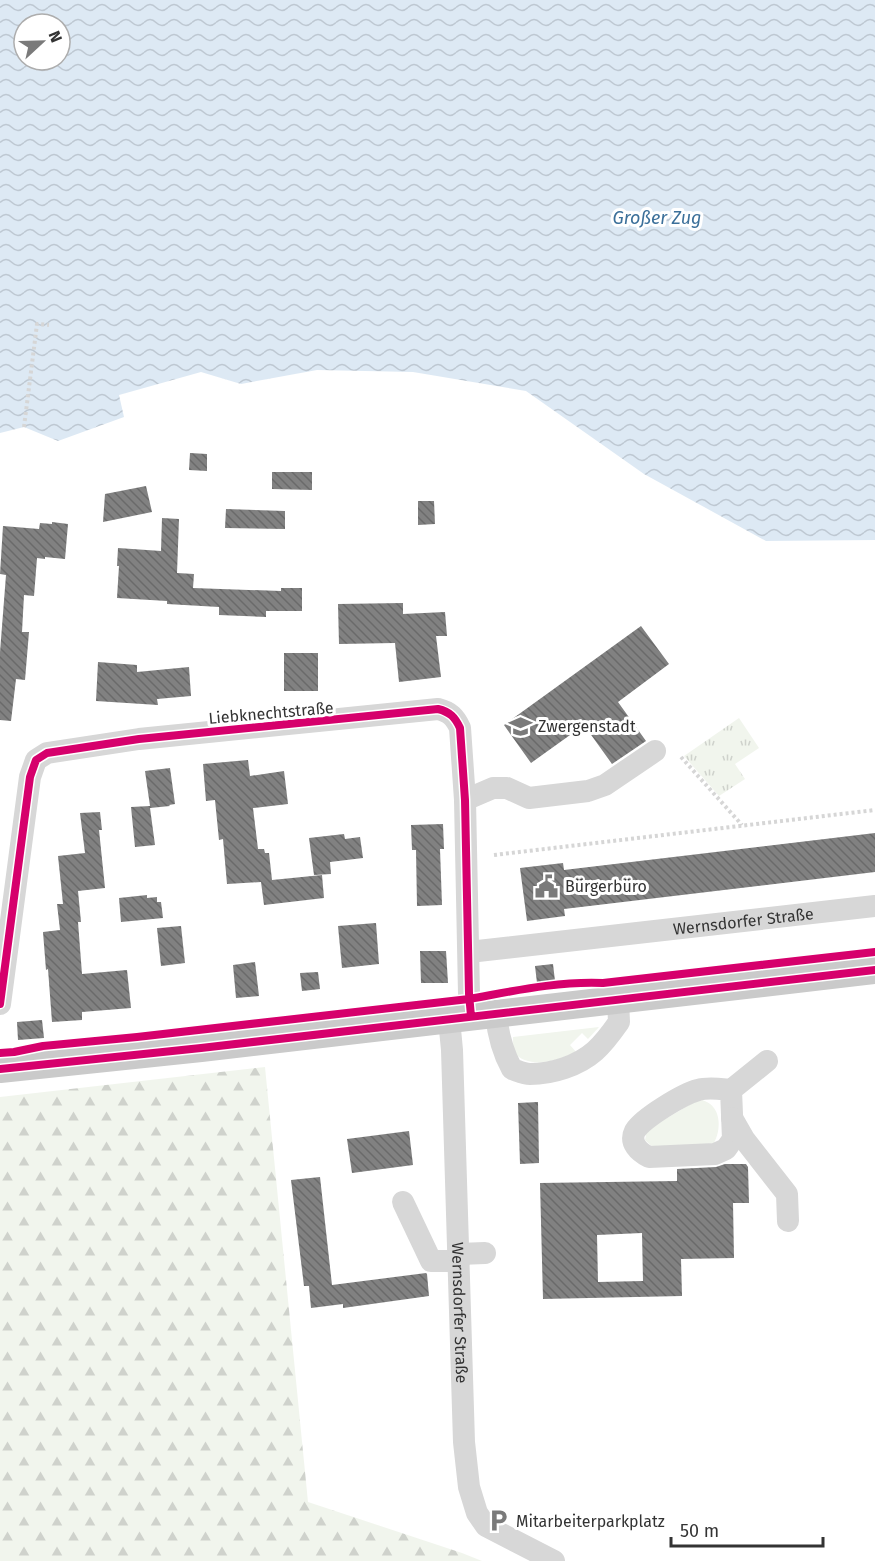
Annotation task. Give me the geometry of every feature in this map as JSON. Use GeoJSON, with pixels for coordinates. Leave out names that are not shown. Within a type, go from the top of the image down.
{"type":"FeatureCollection","features":[{"type":"Feature","properties":{"kind":"main road"},"geometry":{"type":"LineString","coordinates":[[0,1069],[875,970]]}},
{"type":"Feature","properties":{"kind":"street","name":"Liebknechtstraße"},"geometry":{"type":"LineString","coordinates":[[0,1004],[30,777],[36,760],[47,753],[139,739],[438,709],[448,712],[456,719],[460,728],[465,800],[472,1016]]}},
{"type":"Feature","properties":{"kind":"street"},"geometry":{"type":"LineString","coordinates":[[465,800],[493,788],[507,788],[529,798],[588,791],[605,785],[655,751]]}},
{"type":"Feature","properties":{"kind":"street","name":"Wernsdorfer Straße"},"geometry":{"type":"LineString","coordinates":[[469,952],[875,906]]}},
{"type":"Feature","properties":{"kind":"street"},"geometry":{"type":"LineString","coordinates":[[472,1016],[498,1037],[512,1069],[528,1074],[558,1070],[576,1064],[593,1052],[619,1022],[618,1000]]}},
{"type":"Feature","properties":{"kind":"street","name":"Wernsdorfer Straße"},"geometry":{"type":"LineString","coordinates":[[472,1016],[452,1050],[466,1467],[477,1513],[486,1526],[554,1561]]}},
{"type":"Feature","properties":{"kind":"street"},"geometry":{"type":"LineString","coordinates":[[731,1090],[733,1139],[726,1149],[715,1154],[649,1156],[640,1152],[635,1145],[633,1139],[636,1131],[648,1119],[682,1096],[700,1089],[731,1090],[767,1061]]}},
{"type":"Feature","properties":{"kind":"street"},"geometry":{"type":"LineString","coordinates":[[732,1118],[744,1139],[787,1194],[788,1221]]}},
{"type":"Feature","properties":{"kind":"street"},"geometry":{"type":"LineString","coordinates":[[402,1202],[431,1261],[485,1253]]}},
{"type":"Feature","properties":{"kind":"path"},"geometry":{"type":"LineString","coordinates":[[24,427],[38,324],[49,325]]}},
{"type":"Feature","properties":{"kind":"path"},"geometry":{"type":"LineString","coordinates":[[681,757],[742,825]]}},
{"type":"Feature","properties":{"kind":"path"},"geometry":{"type":"LineString","coordinates":[[494,855],[875,810]]}},
{"type":"Feature","properties":{"kind":"green space"},"geometry":{"type":"Polygon","coordinates":[[[739,718],[759,748],[735,764],[745,779],[719,796],[684,756],[739,718]]]}},
{"type":"Feature","properties":{"kind":"green space"},"geometry":{"type":"Polygon","coordinates":[[[599,1027],[588,1039],[582,1033],[570,1045],[576,1052],[552,1061],[527,1061],[513,1052],[513,1037],[599,1027]]]}},
{"type":"Feature","properties":{"kind":"green space"},"geometry":{"type":"Polygon","coordinates":[[[265,1067],[308,1502],[482,1561],[0,1561],[0,1097],[265,1067]]]}},
{"type":"Feature","properties":{"kind":"green space"},"geometry":{"type":"Polygon","coordinates":[[[702,1100],[713,1107],[718,1118],[718,1131],[714,1143],[656,1150],[645,1140],[647,1130],[696,1101],[702,1100]]]}},
{"type":"Feature","properties":{"kind":"water","name":"Großer Zug"},"geometry":{"type":"Polygon","coordinates":[[[0,0],[875,0],[875,540],[766,541],[644,474],[526,391],[413,372],[317,370],[241,384],[201,372],[119,395],[124,417],[58,441],[24,427],[0,433],[0,0]]]}},
{"type":"Feature","properties":{"kind":"building"},"geometry":{"type":"Polygon","coordinates":[[[190,453],[207,454],[207,471],[189,470],[190,453]]]}},
{"type":"Feature","properties":{"kind":"building"},"geometry":{"type":"Polygon","coordinates":[[[272,472],[312,472],[312,490],[272,489],[272,472]]]}},
{"type":"Feature","properties":{"kind":"building"},"geometry":{"type":"Polygon","coordinates":[[[146,486],[152,512],[103,522],[105,494],[146,486]]]}},
{"type":"Feature","properties":{"kind":"building"},"geometry":{"type":"Polygon","coordinates":[[[418,501],[434,501],[435,524],[418,525],[418,501]]]}},
{"type":"Feature","properties":{"kind":"building"},"geometry":{"type":"Polygon","coordinates":[[[226,509],[285,511],[285,529],[225,528],[226,509]]]}},
{"type":"Feature","properties":{"kind":"building"},"geometry":{"type":"Polygon","coordinates":[[[162,518],[179,519],[177,573],[194,574],[193,588],[281,591],[281,588],[302,588],[302,611],[266,611],[266,617],[219,615],[219,607],[117,598],[118,548],[161,551],[162,518]]]}},
{"type":"Feature","properties":{"kind":"building"},"geometry":{"type":"Polygon","coordinates":[[[52,522],[68,524],[65,559],[37,558],[34,596],[24,595],[22,632],[29,632],[25,680],[16,679],[11,721],[0,720],[0,652],[6,575],[0,574],[3,526],[39,529],[40,523],[52,524],[52,522]]]}},
{"type":"Feature","properties":{"kind":"building"},"geometry":{"type":"Polygon","coordinates":[[[403,603],[403,614],[445,612],[447,636],[436,636],[441,677],[399,682],[395,643],[339,644],[338,604],[403,603]]]}},
{"type":"Feature","properties":{"kind":"building"},"geometry":{"type":"Polygon","coordinates":[[[641,626],[669,664],[618,702],[646,741],[612,764],[584,725],[531,763],[504,725],[641,626]]]}},
{"type":"Feature","properties":{"kind":"building"},"geometry":{"type":"Polygon","coordinates":[[[284,653],[318,653],[318,691],[284,691],[284,653]]]}},
{"type":"Feature","properties":{"kind":"building"},"geometry":{"type":"Polygon","coordinates":[[[98,662],[137,665],[137,672],[189,667],[191,696],[157,699],[158,705],[96,701],[98,662]]]}},
{"type":"Feature","properties":{"kind":"building"},"geometry":{"type":"Polygon","coordinates":[[[248,760],[250,776],[284,771],[288,804],[253,808],[258,849],[264,849],[265,853],[269,853],[272,880],[322,875],[324,898],[264,905],[261,882],[227,884],[223,839],[219,840],[215,800],[206,801],[203,764],[248,760]]]}},
{"type":"Feature","properties":{"kind":"building"},"geometry":{"type":"Polygon","coordinates":[[[170,768],[175,804],[150,808],[155,845],[135,847],[131,807],[150,806],[145,771],[170,768]]]}},
{"type":"Feature","properties":{"kind":"building"},"geometry":{"type":"Polygon","coordinates":[[[100,812],[102,830],[99,830],[105,888],[78,891],[82,974],[127,970],[131,1008],[82,1012],[82,1020],[52,1022],[43,932],[60,930],[57,904],[63,904],[58,856],[85,853],[80,813],[100,812]]]}},
{"type":"Feature","properties":{"kind":"building"},"geometry":{"type":"Polygon","coordinates":[[[443,824],[444,849],[440,849],[442,905],[417,906],[416,850],[412,850],[411,825],[443,824]]]}},
{"type":"Feature","properties":{"kind":"building"},"geometry":{"type":"Polygon","coordinates":[[[875,833],[875,872],[564,909],[565,916],[527,921],[520,868],[563,863],[564,870],[875,833]]]}},
{"type":"Feature","properties":{"kind":"building"},"geometry":{"type":"Polygon","coordinates":[[[344,834],[345,839],[360,837],[363,858],[330,862],[331,874],[314,875],[309,838],[344,834]]]}},
{"type":"Feature","properties":{"kind":"building"},"geometry":{"type":"Polygon","coordinates":[[[147,895],[147,898],[157,897],[157,902],[161,902],[163,918],[121,922],[119,898],[147,895]]]}},
{"type":"Feature","properties":{"kind":"building"},"geometry":{"type":"Polygon","coordinates":[[[376,923],[379,964],[342,968],[338,926],[376,923]]]}},
{"type":"Feature","properties":{"kind":"building"},"geometry":{"type":"Polygon","coordinates":[[[181,926],[185,963],[161,966],[157,928],[181,926]]]}},
{"type":"Feature","properties":{"kind":"building"},"geometry":{"type":"Polygon","coordinates":[[[420,951],[446,951],[448,983],[421,983],[420,951]]]}},
{"type":"Feature","properties":{"kind":"building"},"geometry":{"type":"Polygon","coordinates":[[[255,962],[259,996],[236,998],[233,965],[255,962]]]}},
{"type":"Feature","properties":{"kind":"building"},"geometry":{"type":"Polygon","coordinates":[[[553,964],[555,981],[537,983],[535,966],[553,964]]]}},
{"type":"Feature","properties":{"kind":"building"},"geometry":{"type":"Polygon","coordinates":[[[318,972],[320,989],[302,991],[300,973],[318,972]]]}},
{"type":"Feature","properties":{"kind":"building"},"geometry":{"type":"Polygon","coordinates":[[[42,1020],[44,1038],[18,1040],[17,1022],[42,1020]]]}},
{"type":"Feature","properties":{"kind":"building"},"geometry":{"type":"Polygon","coordinates":[[[538,1102],[539,1163],[520,1164],[518,1103],[538,1102]]]}},
{"type":"Feature","properties":{"kind":"building"},"geometry":{"type":"Polygon","coordinates":[[[409,1131],[413,1165],[352,1173],[347,1139],[409,1131]]]}},
{"type":"Feature","properties":{"kind":"building"},"geometry":{"type":"Polygon","coordinates":[[[725,1164],[746,1164],[748,1167],[749,1203],[733,1203],[734,1258],[681,1259],[682,1296],[543,1299],[540,1183],[677,1181],[677,1169],[716,1167],[725,1164]],[[642,1233],[597,1235],[598,1282],[643,1281],[642,1233]]]}},
{"type":"Feature","properties":{"kind":"building"},"geometry":{"type":"Polygon","coordinates":[[[320,1177],[332,1285],[426,1273],[429,1296],[343,1308],[343,1304],[311,1308],[309,1286],[304,1286],[291,1180],[320,1177]]]}},
{"type":"Feature","properties":{"kind":"cycle path"},"geometry":{"type":"LineString","coordinates":[[0,1004],[30,777],[36,760],[47,753],[139,739],[438,709],[452,716],[460,728],[465,800],[471,1016]]}},
{"type":"Feature","properties":{"kind":"cycle path"},"geometry":{"type":"LineString","coordinates":[[0,1053],[43,1046],[469,999],[553,985],[603,983],[875,952]]}},
{"type":"Feature","properties":{"kind":"cycle path"},"geometry":{"type":"LineString","coordinates":[[0,1069],[875,970]]}},
{"type":"Feature","properties":{"kind":"place","name":"Zwergenstadt"},"geometry":{"type":"Point","coordinates":[520,726]}},
{"type":"Feature","properties":{"kind":"place","name":"Bürgerbüro"},"geometry":{"type":"Point","coordinates":[547,886]}},
{"type":"Feature","properties":{"kind":"place","name":"Mitarbeiterparkplatz"},"geometry":{"type":"Point","coordinates":[498,1521]}}]}
